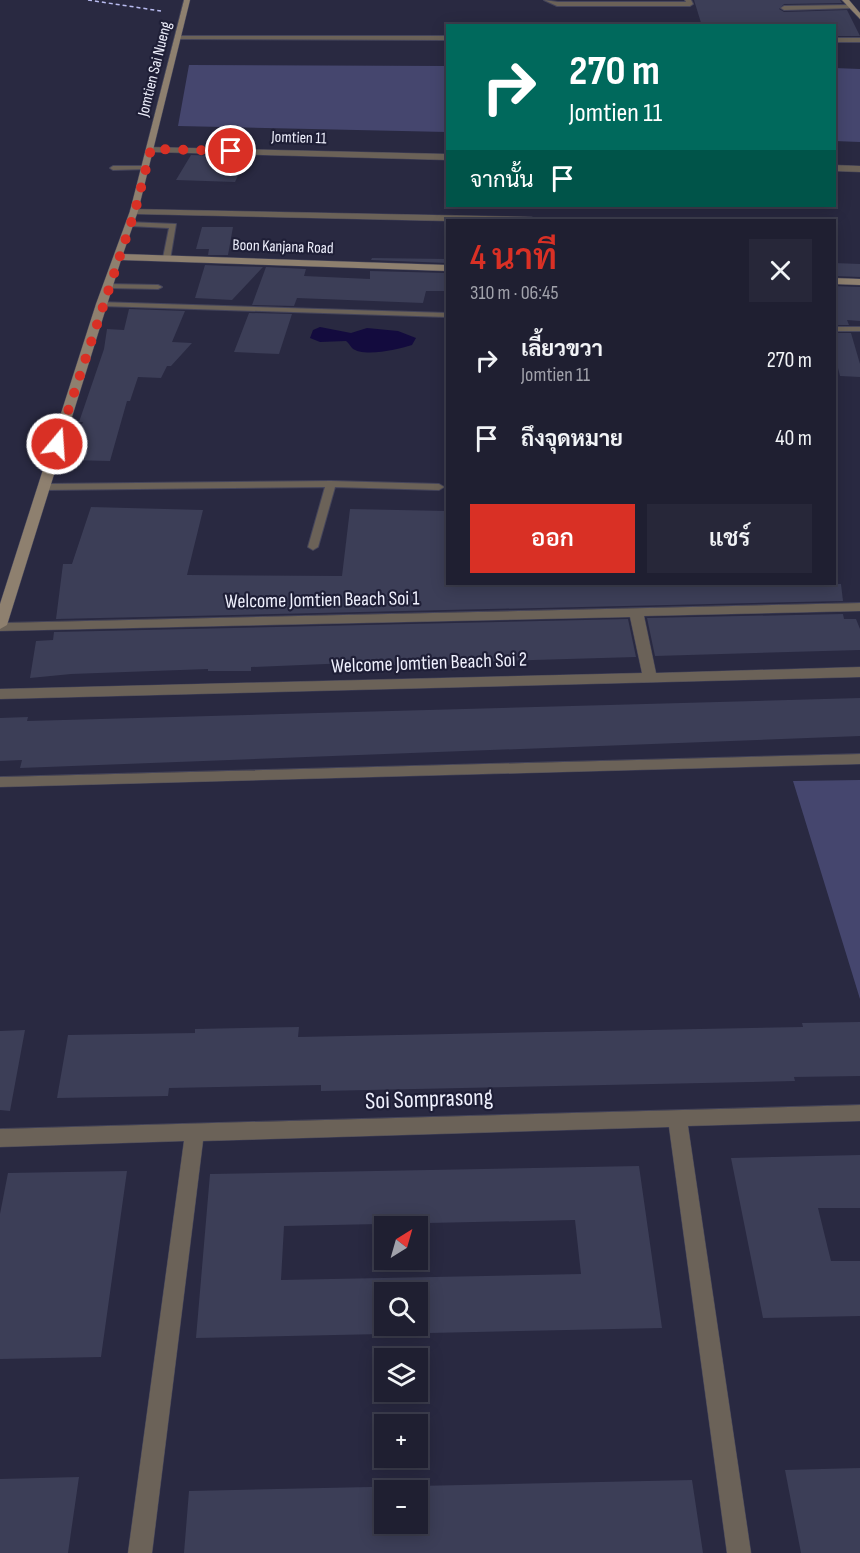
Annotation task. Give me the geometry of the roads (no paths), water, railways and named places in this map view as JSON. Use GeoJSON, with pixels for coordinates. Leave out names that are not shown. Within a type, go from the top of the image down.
{"type":"FeatureCollection","features":[{"type":"Feature","properties":{"kind":"street","name":"Jomtien Sai Nueng"},"geometry":{"type":"LineString","coordinates":[[0,626],[101,304],[135,211],[187,0]]}},
{"type":"Feature","properties":{"kind":"street"},"geometry":{"type":"LineString","coordinates":[[845,0],[859,15]]}},
{"type":"Feature","properties":{"kind":"street","name":"Jomtien 11"},"geometry":{"type":"LineString","coordinates":[[151,149],[446,157]]}},
{"type":"Feature","properties":{"kind":"street"},"geometry":{"type":"LineString","coordinates":[[836,168],[860,169]]}},
{"type":"Feature","properties":{"kind":"street"},"geometry":{"type":"LineString","coordinates":[[135,211],[488,219]]}},
{"type":"Feature","properties":{"kind":"street","name":"Boon Kanjana Road"},"geometry":{"type":"LineString","coordinates":[[119,257],[446,268]]}},
{"type":"Feature","properties":{"kind":"street"},"geometry":{"type":"LineString","coordinates":[[836,281],[860,282]]}},
{"type":"Feature","properties":{"kind":"street","name":"Welcome Jomtien Beach Soi 1"},"geometry":{"type":"LineString","coordinates":[[0,626],[860,607]]}},
{"type":"Feature","properties":{"kind":"street"},"geometry":{"type":"LineString","coordinates":[[636,612],[650,677]]}},
{"type":"Feature","properties":{"kind":"street","name":"Welcome Jomtien Beach Soi 2"},"geometry":{"type":"LineString","coordinates":[[0,694],[860,672]]}},
{"type":"Feature","properties":{"kind":"street"},"geometry":{"type":"LineString","coordinates":[[0,782],[860,759]]}},
{"type":"Feature","properties":{"kind":"street","name":"Soi Somprasong"},"geometry":{"type":"LineString","coordinates":[[0,1138],[860,1113]]}},
{"type":"Feature","properties":{"kind":"street"},"geometry":{"type":"LineString","coordinates":[[676,1118],[739,1553]]}},
{"type":"Feature","properties":{"kind":"street"},"geometry":{"type":"LineString","coordinates":[[140,1553],[195,1131]]}},
{"type":"Feature","properties":{"kind":"lane"},"geometry":{"type":"LineString","coordinates":[[547,0],[556,4],[690,4],[688,0]]}},
{"type":"Feature","properties":{"kind":"lane"},"geometry":{"type":"LineString","coordinates":[[784,8],[851,7]]}},
{"type":"Feature","properties":{"kind":"lane"},"geometry":{"type":"LineString","coordinates":[[178,37],[446,38]]}},
{"type":"Feature","properties":{"kind":"lane"},"geometry":{"type":"LineString","coordinates":[[836,40],[860,40]]}},
{"type":"Feature","properties":{"kind":"lane"},"geometry":{"type":"LineString","coordinates":[[113,168],[146,168]]}},
{"type":"Feature","properties":{"kind":"lane"},"geometry":{"type":"LineString","coordinates":[[130,224],[173,226],[167,258]]}},
{"type":"Feature","properties":{"kind":"lane"},"geometry":{"type":"LineString","coordinates":[[108,286],[158,287]]}},
{"type":"Feature","properties":{"kind":"lane"},"geometry":{"type":"LineString","coordinates":[[101,304],[446,315]]}},
{"type":"Feature","properties":{"kind":"lane"},"geometry":{"type":"LineString","coordinates":[[836,328],[860,330]]}},
{"type":"Feature","properties":{"kind":"lane"},"geometry":{"type":"LineString","coordinates":[[43,487],[331,484],[439,487]]}},
{"type":"Feature","properties":{"kind":"lane"},"geometry":{"type":"LineString","coordinates":[[313,547],[331,484]]}}]}
